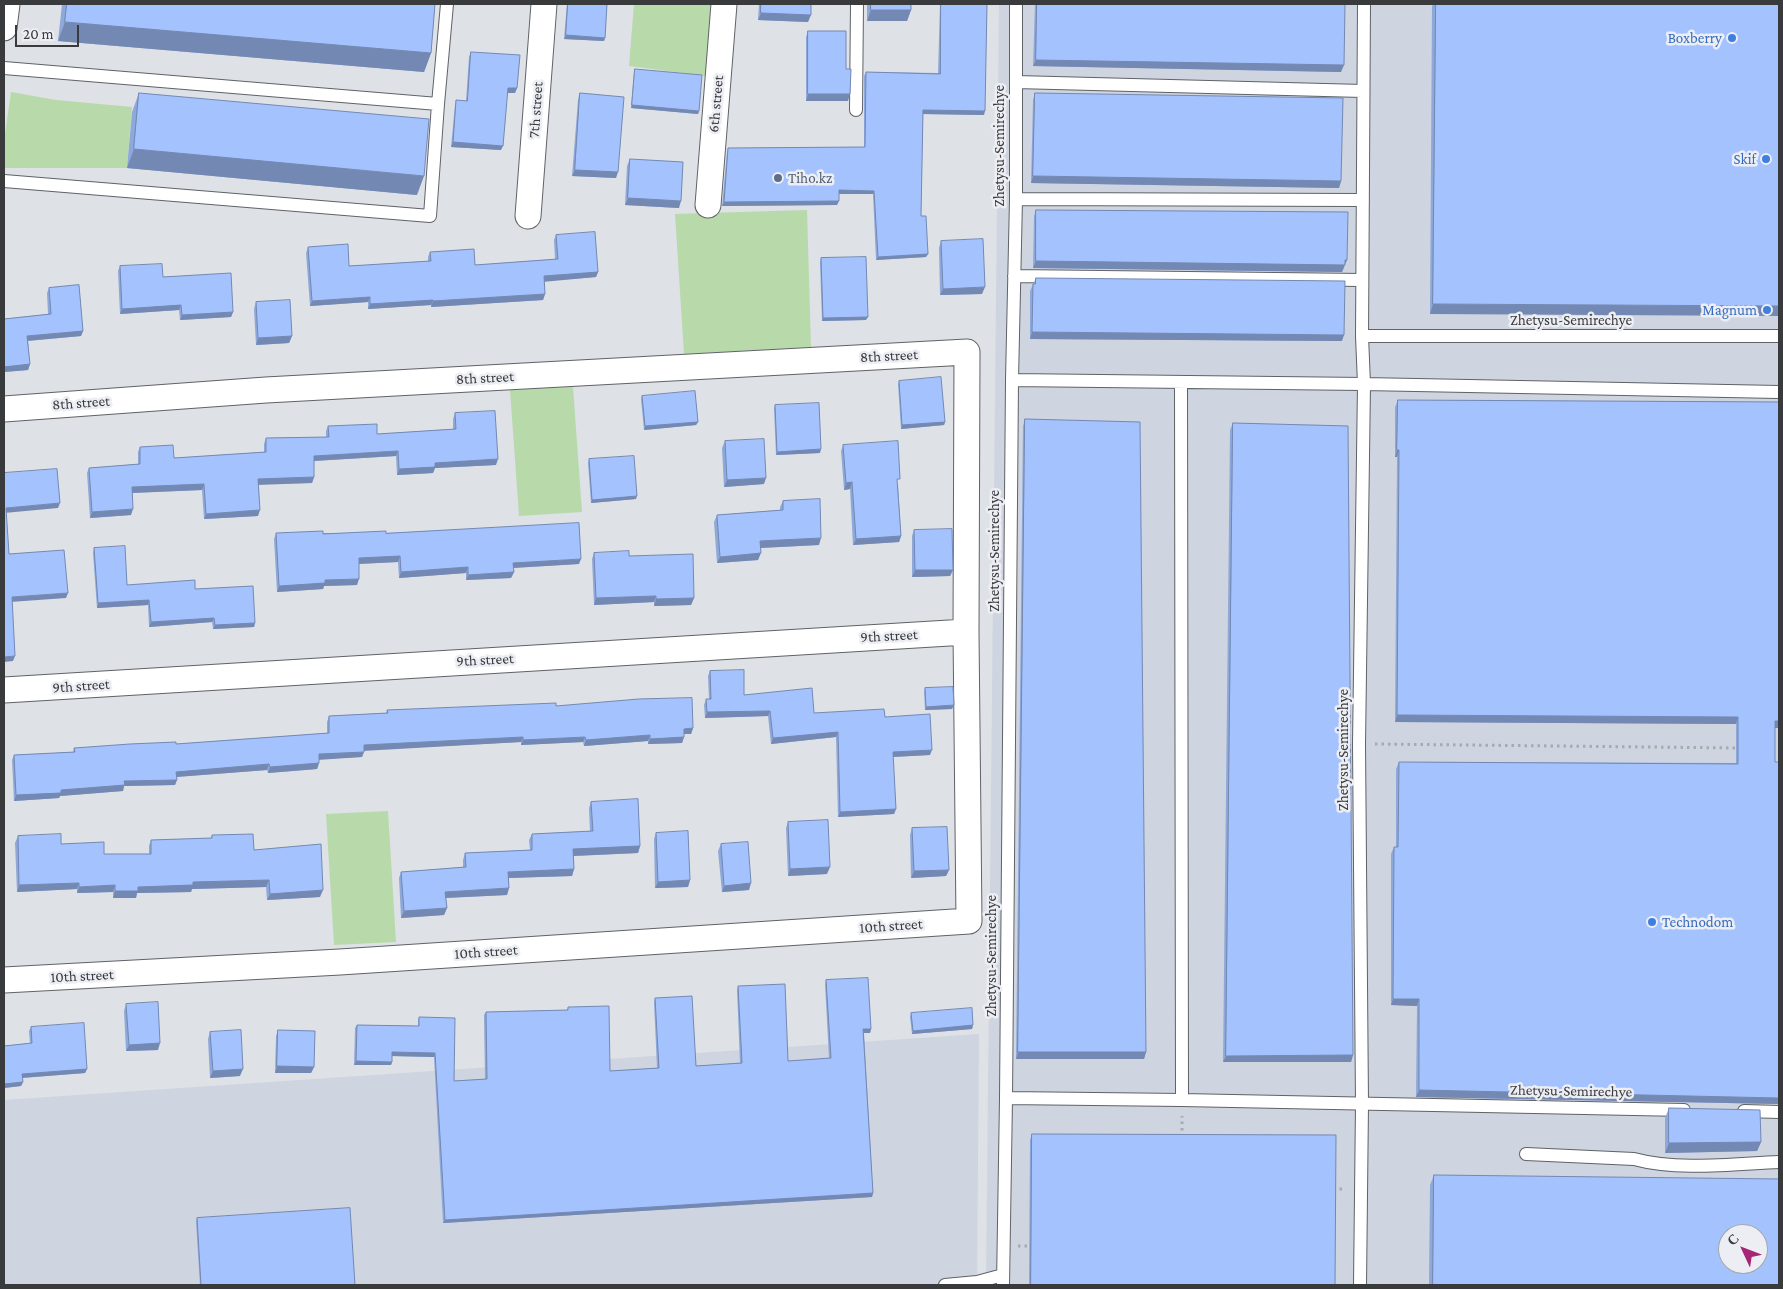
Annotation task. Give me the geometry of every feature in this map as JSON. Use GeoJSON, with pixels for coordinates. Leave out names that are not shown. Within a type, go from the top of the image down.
{"type":"FeatureCollection","features":[{"type":"Feature","properties":{"kind":"street"},"geometry":{"type":"LineString","coordinates":[[4,28],[7,4]]}},
{"type":"Feature","properties":{"kind":"street","name":"7th street"},"geometry":{"type":"LineString","coordinates":[[528,216],[544,4]]}},
{"type":"Feature","properties":{"kind":"street","name":"6th street"},"geometry":{"type":"LineString","coordinates":[[708,205],[724,4]]}},
{"type":"Feature","properties":{"kind":"street","name":"8th street"},"geometry":{"type":"LineString","coordinates":[[4,409],[266,390],[967,352],[966,632]]}},
{"type":"Feature","properties":{"kind":"street","name":"9th street"},"geometry":{"type":"LineString","coordinates":[[4,690],[966,632]]}},
{"type":"Feature","properties":{"kind":"street","name":"10th street"},"geometry":{"type":"LineString","coordinates":[[4,980],[330,963],[969,921],[966,632]]}},
{"type":"Feature","properties":{"kind":"lane"},"geometry":{"type":"LineString","coordinates":[[4,180],[430,216],[447,4]]}},
{"type":"Feature","properties":{"kind":"lane"},"geometry":{"type":"LineString","coordinates":[[856,110],[857,4]]}},
{"type":"Feature","properties":{"kind":"lane","name":"Zhetysu-Semirechye"},"geometry":{"type":"LineString","coordinates":[[1003,1280],[1012,380],[1016,199],[1016,4]]}},
{"type":"Feature","properties":{"kind":"lane","name":"Zhetysu-Semirechye"},"geometry":{"type":"LineString","coordinates":[[1360,1285],[1362,1104],[1359,744],[1364,384],[1362,280],[1364,4]]}},
{"type":"Feature","properties":{"kind":"lane"},"geometry":{"type":"LineString","coordinates":[[4,68],[438,104]]}},
{"type":"Feature","properties":{"kind":"lane"},"geometry":{"type":"LineString","coordinates":[[1016,82],[1363,91]]}},
{"type":"Feature","properties":{"kind":"lane"},"geometry":{"type":"LineString","coordinates":[[1016,199],[1363,200]]}},
{"type":"Feature","properties":{"kind":"lane"},"geometry":{"type":"LineString","coordinates":[[1014,276],[1362,280]]}},
{"type":"Feature","properties":{"kind":"lane","name":"Zhetysu-Semirechye"},"geometry":{"type":"LineString","coordinates":[[1362,336],[1779,336]]}},
{"type":"Feature","properties":{"kind":"lane"},"geometry":{"type":"LineString","coordinates":[[1012,380],[1364,384],[1779,392]]}},
{"type":"Feature","properties":{"kind":"lane"},"geometry":{"type":"LineString","coordinates":[[1181,382],[1182,1100]]}},
{"type":"Feature","properties":{"kind":"lane","name":"Zhetysu-Semirechye"},"geometry":{"type":"LineString","coordinates":[[1006,1098],[1700,1110]]}},
{"type":"Feature","properties":{"kind":"lane"},"geometry":{"type":"LineString","coordinates":[[1730,1111],[1779,1112]]}},
{"type":"Feature","properties":{"kind":"lane"},"geometry":{"type":"LineString","coordinates":[[1526,1154],[1634,1159],[1646,1162],[1687,1165],[1779,1162]]}},
{"type":"Feature","properties":{"kind":"lane"},"geometry":{"type":"LineString","coordinates":[[945,1285],[1003,1280]]}},
{"type":"Feature","properties":{"kind":"path"},"geometry":{"type":"LineString","coordinates":[[1359,744],[1740,748]]}},
{"type":"Feature","properties":{"kind":"path"},"geometry":{"type":"LineString","coordinates":[[1182,1100],[1182,1139]]}},
{"type":"Feature","properties":{"kind":"path"},"geometry":{"type":"LineString","coordinates":[[1331,1189],[1361,1189]]}},
{"type":"Feature","properties":{"kind":"path"},"geometry":{"type":"LineString","coordinates":[[1004,1246],[1033,1246]]}},
{"type":"Feature","properties":{"kind":"shaded area"},"geometry":{"type":"Polygon","coordinates":[[[999,4],[1779,4],[1779,1285],[986,1285],[999,4]]]}},
{"type":"Feature","properties":{"kind":"shaded area"},"geometry":{"type":"Polygon","coordinates":[[[979,1034],[977,1285],[4,1285],[4,1100],[979,1034]]]}},
{"type":"Feature","properties":{"kind":"green space"},"geometry":{"type":"Polygon","coordinates":[[[634,4],[712,4],[706,76],[629,66],[634,4]]]}},
{"type":"Feature","properties":{"kind":"green space"},"geometry":{"type":"Polygon","coordinates":[[[11,92],[56,100],[132,107],[127,168],[4,168],[4,141],[11,92]]]}},
{"type":"Feature","properties":{"kind":"green space"},"geometry":{"type":"Polygon","coordinates":[[[807,210],[811,347],[684,354],[675,214],[807,210]]]}},
{"type":"Feature","properties":{"kind":"green space"},"geometry":{"type":"Polygon","coordinates":[[[573,387],[582,512],[519,516],[510,390],[573,387]]]}},
{"type":"Feature","properties":{"kind":"green space"},"geometry":{"type":"Polygon","coordinates":[[[388,811],[396,942],[334,945],[326,814],[388,811]]]}},
{"type":"Feature","properties":{"kind":"building"},"geometry":{"type":"Polygon","coordinates":[[[67,4],[435,4],[431,53],[65,22],[67,4]]]}},
{"type":"Feature","properties":{"kind":"building"},"geometry":{"type":"Polygon","coordinates":[[[568,4],[607,4],[605,38],[566,35],[568,4]]]}},
{"type":"Feature","properties":{"kind":"building"},"geometry":{"type":"Polygon","coordinates":[[[761,4],[811,4],[811,15],[761,13],[761,4]]]}},
{"type":"Feature","properties":{"kind":"building"},"geometry":{"type":"Polygon","coordinates":[[[871,4],[911,4],[911,10],[871,10],[871,4]]]}},
{"type":"Feature","properties":{"kind":"building"},"geometry":{"type":"Polygon","coordinates":[[[941,4],[987,4],[985,111],[923,110],[921,216],[926,216],[928,254],[878,257],[874,191],[839,190],[839,201],[724,202],[728,148],[865,147],[866,72],[940,74],[941,4]]]}},
{"type":"Feature","properties":{"kind":"building"},"geometry":{"type":"Polygon","coordinates":[[[1037,4],[1345,4],[1344,65],[1036,60],[1037,4]]]}},
{"type":"Feature","properties":{"kind":"building"},"geometry":{"type":"Polygon","coordinates":[[[1436,4],[1779,4],[1779,306],[1433,304],[1436,4]]]}},
{"type":"Feature","properties":{"kind":"building"},"geometry":{"type":"Polygon","coordinates":[[[808,31],[846,31],[846,69],[851,69],[850,94],[808,94],[808,31]]]}},
{"type":"Feature","properties":{"kind":"building"},"geometry":{"type":"Polygon","coordinates":[[[471,52],[520,55],[517,88],[508,88],[503,146],[453,142],[456,100],[467,101],[471,52]]]}},
{"type":"Feature","properties":{"kind":"building"},"geometry":{"type":"Polygon","coordinates":[[[635,69],[702,75],[699,111],[632,105],[635,69]]]}},
{"type":"Feature","properties":{"kind":"building"},"geometry":{"type":"Polygon","coordinates":[[[139,93],[429,119],[424,176],[134,149],[139,93]]]}},
{"type":"Feature","properties":{"kind":"building"},"geometry":{"type":"Polygon","coordinates":[[[580,93],[624,97],[618,172],[575,170],[580,93]]]}},
{"type":"Feature","properties":{"kind":"building"},"geometry":{"type":"Polygon","coordinates":[[[1035,93],[1343,98],[1341,181],[1033,176],[1035,93]]]}},
{"type":"Feature","properties":{"kind":"building"},"geometry":{"type":"Polygon","coordinates":[[[630,159],[683,162],[681,201],[628,198],[630,159]]]}},
{"type":"Feature","properties":{"kind":"building"},"geometry":{"type":"Polygon","coordinates":[[[1036,210],[1348,212],[1347,260],[1345,260],[1345,265],[1036,261],[1036,210]]]}},
{"type":"Feature","properties":{"kind":"building"},"geometry":{"type":"Polygon","coordinates":[[[595,232],[598,272],[544,276],[545,294],[370,304],[370,297],[312,301],[308,247],[348,244],[349,266],[431,261],[430,252],[474,249],[475,265],[558,259],[556,235],[595,232]]]}},
{"type":"Feature","properties":{"kind":"building"},"geometry":{"type":"Polygon","coordinates":[[[983,239],[985,287],[943,289],[941,241],[983,239]]]}},
{"type":"Feature","properties":{"kind":"building"},"geometry":{"type":"Polygon","coordinates":[[[866,257],[868,317],[823,318],[821,258],[866,257]]]}},
{"type":"Feature","properties":{"kind":"building"},"geometry":{"type":"Polygon","coordinates":[[[162,264],[163,277],[231,273],[233,312],[182,315],[181,305],[122,309],[120,266],[162,264]]]}},
{"type":"Feature","properties":{"kind":"building"},"geometry":{"type":"Polygon","coordinates":[[[1036,278],[1345,281],[1344,335],[1032,332],[1033,284],[1035,284],[1036,278]]]}},
{"type":"Feature","properties":{"kind":"building"},"geometry":{"type":"Polygon","coordinates":[[[79,285],[83,331],[27,336],[30,364],[4,367],[4,319],[51,314],[49,288],[79,285]]]}},
{"type":"Feature","properties":{"kind":"building"},"geometry":{"type":"Polygon","coordinates":[[[290,300],[292,336],[258,338],[256,302],[290,300]]]}},
{"type":"Feature","properties":{"kind":"building"},"geometry":{"type":"Polygon","coordinates":[[[941,377],[945,422],[902,425],[899,381],[941,377]]]}},
{"type":"Feature","properties":{"kind":"building"},"geometry":{"type":"Polygon","coordinates":[[[695,391],[698,422],[645,426],[642,396],[695,391]]]}},
{"type":"Feature","properties":{"kind":"building"},"geometry":{"type":"Polygon","coordinates":[[[1398,400],[1779,402],[1779,721],[1775,721],[1775,762],[1779,762],[1779,1098],[1419,1090],[1419,999],[1393,999],[1394,847],[1398,847],[1399,762],[1738,764],[1738,717],[1397,715],[1398,400]]]}},
{"type":"Feature","properties":{"kind":"building"},"geometry":{"type":"Polygon","coordinates":[[[819,403],[821,449],[777,452],[775,405],[819,403]]]}},
{"type":"Feature","properties":{"kind":"building"},"geometry":{"type":"Polygon","coordinates":[[[495,411],[498,459],[435,463],[435,467],[399,469],[398,451],[314,456],[314,477],[258,479],[260,510],[206,514],[204,484],[132,487],[133,509],[92,512],[89,468],[140,464],[140,447],[173,445],[174,458],[266,452],[266,438],[329,437],[328,426],[377,424],[377,434],[456,429],[455,413],[495,411]]]}},
{"type":"Feature","properties":{"kind":"building"},"geometry":{"type":"Polygon","coordinates":[[[1025,419],[1140,422],[1146,1052],[1018,1052],[1025,419]]]}},
{"type":"Feature","properties":{"kind":"building"},"geometry":{"type":"Polygon","coordinates":[[[1233,423],[1348,426],[1353,1055],[1226,1056],[1233,423]]]}},
{"type":"Feature","properties":{"kind":"building"},"geometry":{"type":"Polygon","coordinates":[[[764,439],[766,478],[727,480],[725,441],[764,439]]]}},
{"type":"Feature","properties":{"kind":"building"},"geometry":{"type":"Polygon","coordinates":[[[898,441],[900,479],[897,479],[901,536],[856,539],[852,482],[846,483],[843,445],[898,441]]]}},
{"type":"Feature","properties":{"kind":"building"},"geometry":{"type":"Polygon","coordinates":[[[634,456],[637,496],[592,500],[589,459],[634,456]]]}},
{"type":"Feature","properties":{"kind":"building"},"geometry":{"type":"Polygon","coordinates":[[[57,469],[60,503],[6,508],[9,554],[64,550],[68,593],[12,597],[15,656],[4,657],[4,473],[57,469]]]}},
{"type":"Feature","properties":{"kind":"building"},"geometry":{"type":"Polygon","coordinates":[[[820,499],[821,538],[760,541],[761,553],[720,557],[717,515],[783,510],[783,501],[820,499]]]}},
{"type":"Feature","properties":{"kind":"building"},"geometry":{"type":"Polygon","coordinates":[[[579,523],[581,559],[513,563],[514,572],[468,575],[468,567],[401,572],[400,556],[359,558],[359,579],[325,580],[325,583],[279,586],[276,533],[323,531],[323,534],[386,531],[386,533],[579,523]]]}},
{"type":"Feature","properties":{"kind":"building"},"geometry":{"type":"Polygon","coordinates":[[[952,529],[953,570],[915,570],[914,530],[952,529]]]}},
{"type":"Feature","properties":{"kind":"building"},"geometry":{"type":"Polygon","coordinates":[[[125,546],[127,585],[195,580],[195,589],[253,586],[255,623],[215,625],[214,618],[151,622],[149,600],[98,603],[94,548],[125,546]]]}},
{"type":"Feature","properties":{"kind":"building"},"geometry":{"type":"Polygon","coordinates":[[[629,551],[629,556],[693,554],[694,598],[656,599],[656,596],[596,598],[594,553],[629,551]]]}},
{"type":"Feature","properties":{"kind":"building"},"geometry":{"type":"Polygon","coordinates":[[[744,670],[744,695],[812,688],[814,713],[884,709],[885,717],[930,714],[932,750],[893,752],[896,809],[840,812],[838,732],[773,738],[770,711],[707,712],[706,699],[711,699],[710,671],[744,670]]]}},
{"type":"Feature","properties":{"kind":"building"},"geometry":{"type":"Polygon","coordinates":[[[953,687],[954,705],[926,707],[925,688],[953,687]]]}},
{"type":"Feature","properties":{"kind":"building"},"geometry":{"type":"Polygon","coordinates":[[[692,698],[693,728],[684,729],[684,737],[650,739],[650,735],[586,740],[585,737],[523,740],[523,737],[364,745],[364,752],[319,754],[319,763],[270,767],[269,764],[176,772],[177,780],[124,781],[125,785],[61,790],[61,793],[16,795],[14,755],[75,752],[74,748],[130,744],[176,742],[176,744],[329,733],[329,716],[388,713],[387,710],[556,703],[556,706],[639,699],[692,698]]]}},
{"type":"Feature","properties":{"kind":"building"},"geometry":{"type":"Polygon","coordinates":[[[638,799],[640,846],[573,849],[574,869],[508,872],[509,888],[445,892],[447,908],[404,911],[401,872],[466,867],[465,853],[532,850],[532,834],[593,831],[591,802],[638,799]]]}},
{"type":"Feature","properties":{"kind":"building"},"geometry":{"type":"Polygon","coordinates":[[[828,820],[830,867],[790,869],[788,822],[828,820]]]}},
{"type":"Feature","properties":{"kind":"building"},"geometry":{"type":"Polygon","coordinates":[[[947,827],[949,870],[914,871],[912,828],[947,827]]]}},
{"type":"Feature","properties":{"kind":"building"},"geometry":{"type":"Polygon","coordinates":[[[688,831],[690,880],[658,882],[656,833],[688,831]]]}},
{"type":"Feature","properties":{"kind":"building"},"geometry":{"type":"Polygon","coordinates":[[[61,834],[61,844],[104,842],[104,854],[151,854],[151,840],[212,838],[212,835],[253,834],[254,850],[321,844],[323,890],[270,894],[269,880],[193,882],[193,885],[138,887],[138,891],[115,891],[115,885],[79,887],[79,883],[19,885],[18,836],[61,834]]]}},
{"type":"Feature","properties":{"kind":"building"},"geometry":{"type":"Polygon","coordinates":[[[748,842],[751,883],[724,886],[721,844],[748,842]]]}},
{"type":"Feature","properties":{"kind":"building"},"geometry":{"type":"Polygon","coordinates":[[[868,978],[871,1029],[863,1029],[873,1193],[445,1220],[435,1053],[392,1052],[392,1062],[356,1061],[357,1025],[419,1026],[419,1017],[455,1018],[454,1081],[487,1079],[486,1012],[568,1010],[568,1007],[609,1006],[610,1071],[659,1068],[655,998],[692,996],[696,1066],[742,1063],[738,986],[785,984],[788,1061],[831,1058],[826,980],[868,978]]]}},
{"type":"Feature","properties":{"kind":"building"},"geometry":{"type":"Polygon","coordinates":[[[158,1002],[160,1043],[129,1045],[126,1004],[158,1002]]]}},
{"type":"Feature","properties":{"kind":"building"},"geometry":{"type":"Polygon","coordinates":[[[972,1008],[973,1025],[913,1031],[911,1013],[972,1008]]]}},
{"type":"Feature","properties":{"kind":"building"},"geometry":{"type":"Polygon","coordinates":[[[84,1023],[87,1069],[22,1074],[23,1082],[4,1084],[4,1046],[32,1043],[31,1027],[84,1023]]]}},
{"type":"Feature","properties":{"kind":"building"},"geometry":{"type":"Polygon","coordinates":[[[241,1030],[243,1069],[213,1071],[210,1032],[241,1030]]]}},
{"type":"Feature","properties":{"kind":"building"},"geometry":{"type":"Polygon","coordinates":[[[278,1030],[315,1031],[314,1067],[277,1066],[278,1030]]]}},
{"type":"Feature","properties":{"kind":"building"},"geometry":{"type":"Polygon","coordinates":[[[1669,1108],[1760,1110],[1761,1142],[1669,1143],[1669,1108]]]}},
{"type":"Feature","properties":{"kind":"building"},"geometry":{"type":"Polygon","coordinates":[[[1032,1134],[1336,1135],[1335,1285],[1031,1285],[1032,1134]]]}},
{"type":"Feature","properties":{"kind":"building"},"geometry":{"type":"Polygon","coordinates":[[[1434,1175],[1779,1179],[1779,1285],[1433,1285],[1434,1175]]]}},
{"type":"Feature","properties":{"kind":"building"},"geometry":{"type":"Polygon","coordinates":[[[350,1208],[355,1285],[201,1285],[197,1218],[350,1208]]]}},
{"type":"Feature","properties":{"kind":"place","name":"Boxberry"},"geometry":{"type":"Point","coordinates":[1732,38]}},
{"type":"Feature","properties":{"kind":"place","name":"Skif"},"geometry":{"type":"Point","coordinates":[1766,159]}},
{"type":"Feature","properties":{"kind":"place","name":"Tiho.kz"},"geometry":{"type":"Point","coordinates":[778,178]}},
{"type":"Feature","properties":{"kind":"place","name":"Magnum"},"geometry":{"type":"Point","coordinates":[1767,310]}},
{"type":"Feature","properties":{"kind":"place","name":"Technodom"},"geometry":{"type":"Point","coordinates":[1652,922]}}]}
